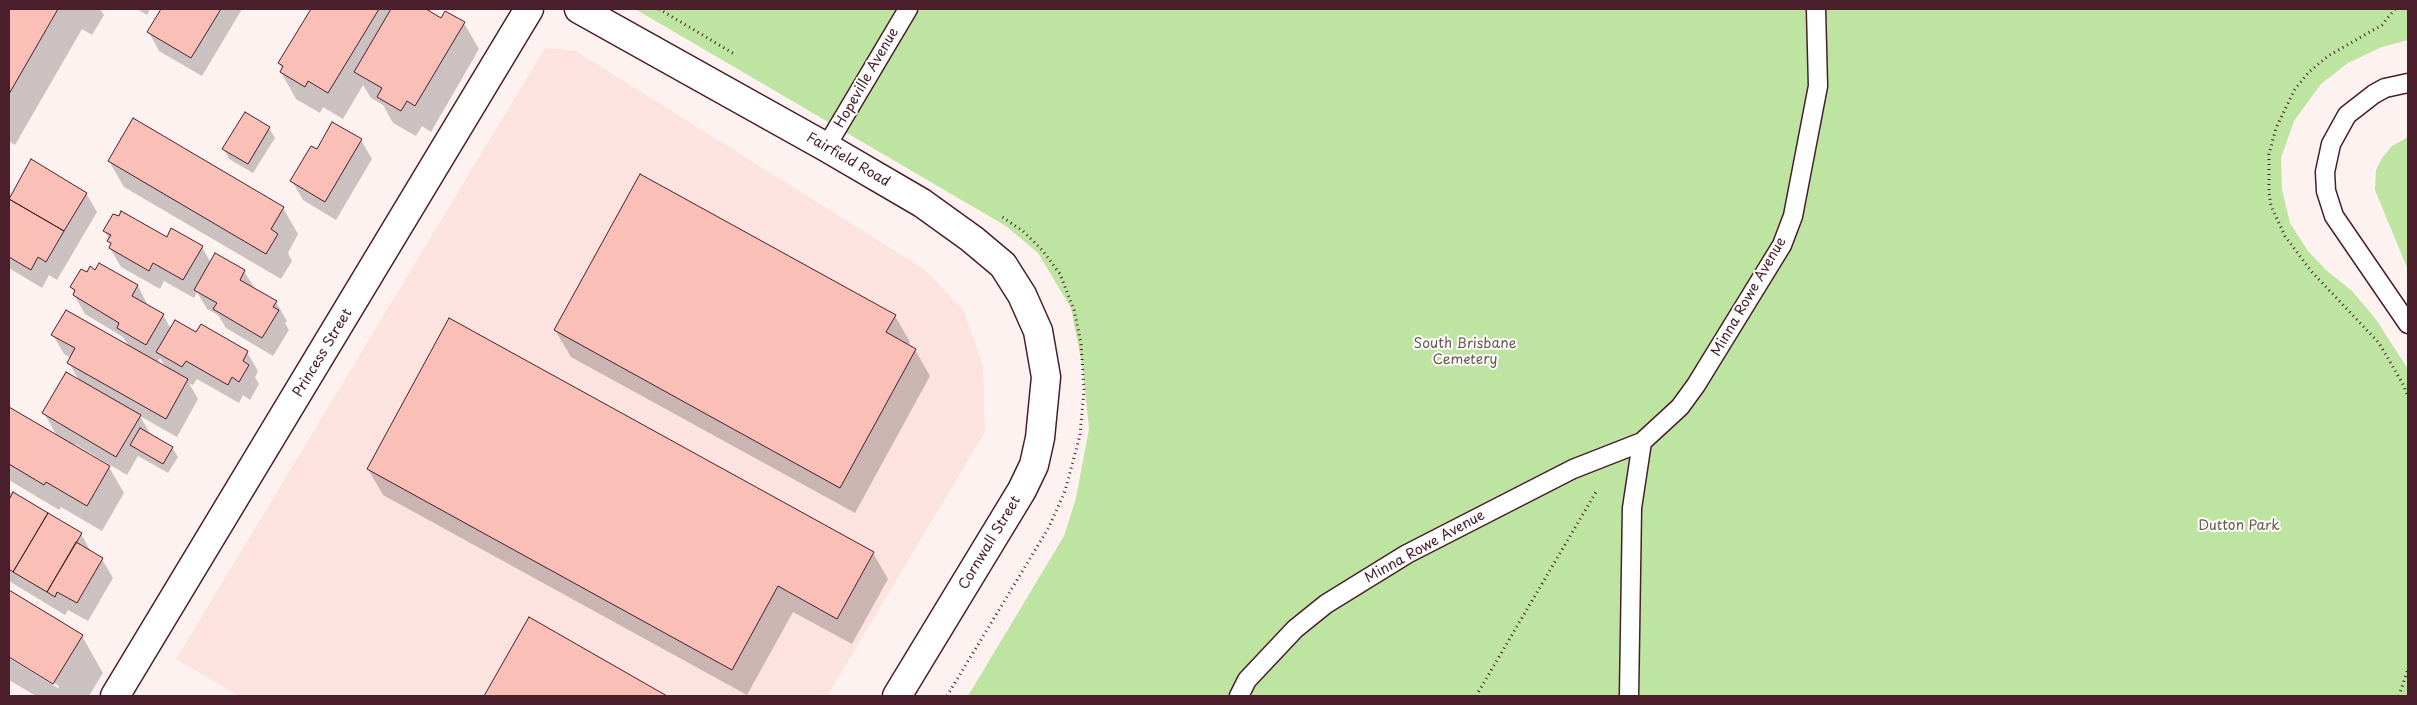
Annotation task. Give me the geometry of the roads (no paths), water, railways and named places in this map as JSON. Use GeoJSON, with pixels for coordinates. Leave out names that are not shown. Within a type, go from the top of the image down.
{"type":"FeatureCollection","features":[{"type":"Feature","properties":{"kind":"main road","name":"Princess Street"},"geometry":{"type":"LineString","coordinates":[[119,692],[529,9]]}},
{"type":"Feature","properties":{"kind":"main road","name":"Fairfield Road"},"geometry":{"type":"LineString","coordinates":[[579,9],[922,203],[972,239],[1003,265],[1022,295],[1038,331],[1046,377]]}},
{"type":"Feature","properties":{"kind":"main road","name":"Cornwall Street"},"geometry":{"type":"LineString","coordinates":[[897,696],[1022,490],[1034,465],[1040,438],[1046,377]]}},
{"type":"Feature","properties":{"kind":"lane","name":"Hopeville Avenue"},"geometry":{"type":"LineString","coordinates":[[826,147],[908,9]]}},
{"type":"Feature","properties":{"kind":"lane","name":"Minna Rowe Avenue"},"geometry":{"type":"LineString","coordinates":[[1239,696],[1247,680],[1295,629],[1326,604],[1407,554],[1573,469],[1642,442],[1680,407],[1696,385],[1782,246],[1793,216],[1818,86],[1816,9]]}},
{"type":"Feature","properties":{"kind":"lane"},"geometry":{"type":"LineString","coordinates":[[2408,83],[2385,88],[2374,94],[2347,116],[2331,144],[2326,172],[2326,191],[2334,216],[2408,324]]}},
{"type":"Feature","properties":{"kind":"lane"},"geometry":{"type":"LineString","coordinates":[[1629,696],[1632,508],[1642,442]]}},
{"type":"Feature","properties":{"kind":"park label","name":"South Brisbane Cemetery"},"geometry":{"type":"Point","coordinates":[1465,352]}},
{"type":"Feature","properties":{"kind":"park label","name":"Dutton Park"},"geometry":{"type":"Point","coordinates":[2239,526]}}]}
